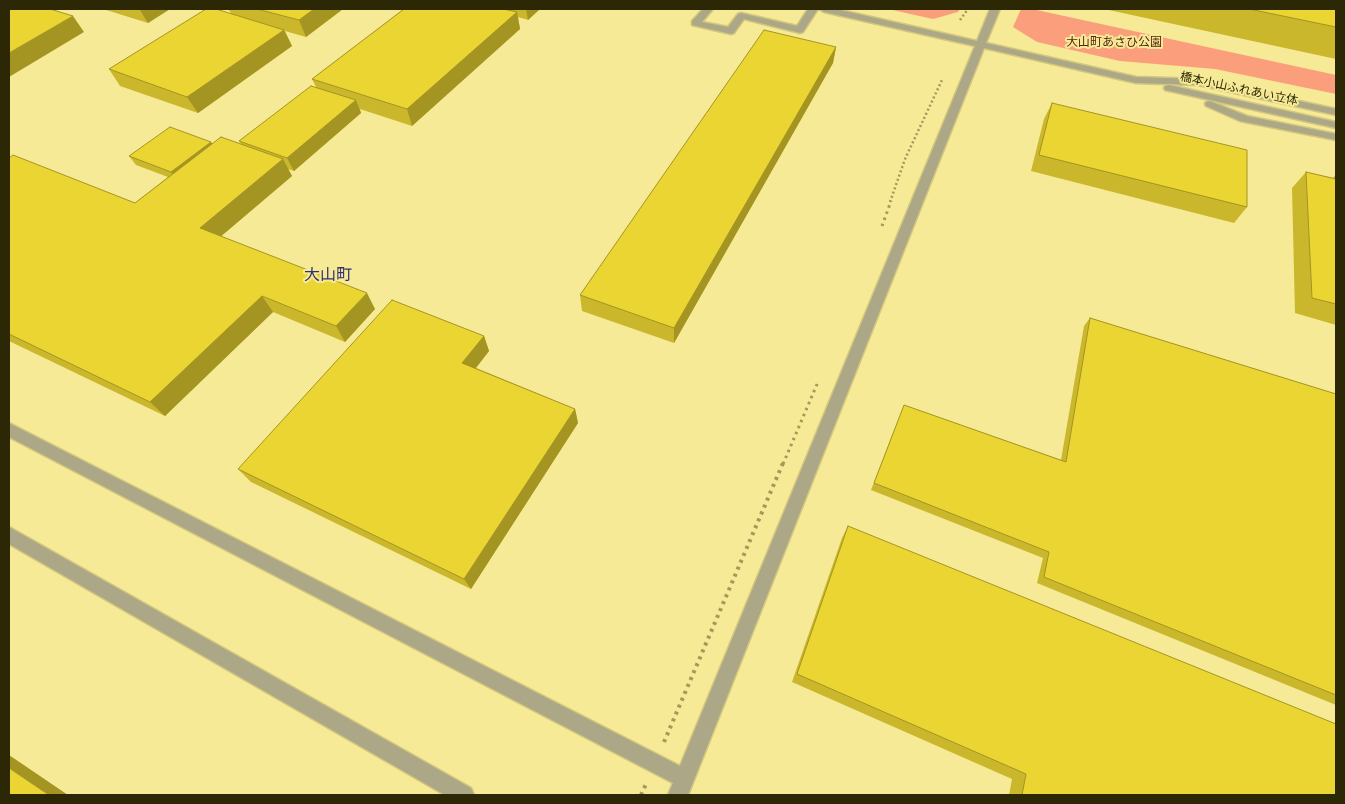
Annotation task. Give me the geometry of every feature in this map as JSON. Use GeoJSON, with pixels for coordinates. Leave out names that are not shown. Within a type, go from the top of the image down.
{"type":"FeatureCollection","features":[{"type":"Feature","properties":{"kind":"street"},"geometry":{"type":"LineString","coordinates":[[708,9],[695,23],[731,31],[740,16],[800,30],[813,9]]}},
{"type":"Feature","properties":{"kind":"street"},"geometry":{"type":"LineString","coordinates":[[824,9],[1136,80],[1198,82],[1336,112]]}},
{"type":"Feature","properties":{"kind":"street"},"geometry":{"type":"LineString","coordinates":[[678,795],[995,9]]}},
{"type":"Feature","properties":{"kind":"street","name":"橋本小山ふれあい立体"},"geometry":{"type":"LineString","coordinates":[[1136,80],[1336,125]]}},
{"type":"Feature","properties":{"kind":"street"},"geometry":{"type":"LineString","coordinates":[[1183,91],[1244,119],[1336,138]]}},
{"type":"Feature","properties":{"kind":"street"},"geometry":{"type":"LineString","coordinates":[[9,430],[685,779]]}},
{"type":"Feature","properties":{"kind":"street"},"geometry":{"type":"LineString","coordinates":[[9,535],[464,795]]}},
{"type":"Feature","properties":{"kind":"path"},"geometry":{"type":"LineString","coordinates":[[880,232],[905,159],[946,72]]}},
{"type":"Feature","properties":{"kind":"path"},"geometry":{"type":"LineString","coordinates":[[641,795],[820,378]]}},
{"type":"Feature","properties":{"kind":"green space"},"geometry":{"type":"Polygon","coordinates":[[[888,9],[960,9],[958,12],[933,19],[888,9]]]}},
{"type":"Feature","properties":{"kind":"green space","name":"大山町あさひ公園"},"geometry":{"type":"Polygon","coordinates":[[[1021,9],[1032,9],[1336,75],[1336,94],[1215,69],[1120,61],[1037,42],[1013,27],[1021,9]]]}},
{"type":"Feature","properties":{"kind":"building"},"geometry":{"type":"Polygon","coordinates":[[[9,9],[50,9],[73,16],[9,53],[9,9]]]}},
{"type":"Feature","properties":{"kind":"building"},"geometry":{"type":"Polygon","coordinates":[[[206,9],[216,9],[284,30],[187,97],[109,69],[206,9]]]}},
{"type":"Feature","properties":{"kind":"building"},"geometry":{"type":"Polygon","coordinates":[[[257,9],[314,9],[299,20],[257,9]]]}},
{"type":"Feature","properties":{"kind":"building"},"geometry":{"type":"Polygon","coordinates":[[[404,9],[503,9],[517,12],[407,109],[312,79],[404,9]]]}},
{"type":"Feature","properties":{"kind":"building"},"geometry":{"type":"Polygon","coordinates":[[[1249,9],[1336,9],[1336,27],[1249,9]]]}},
{"type":"Feature","properties":{"kind":"building"},"geometry":{"type":"Polygon","coordinates":[[[764,30],[836,47],[674,328],[580,295],[764,30]]]}},
{"type":"Feature","properties":{"kind":"building"},"geometry":{"type":"Polygon","coordinates":[[[311,86],[356,100],[287,158],[239,141],[311,86]]]}},
{"type":"Feature","properties":{"kind":"building"},"geometry":{"type":"Polygon","coordinates":[[[1052,103],[1247,150],[1247,207],[1039,155],[1052,103]]]}},
{"type":"Feature","properties":{"kind":"building"},"geometry":{"type":"Polygon","coordinates":[[[170,127],[211,142],[171,172],[129,156],[170,127]]]}},
{"type":"Feature","properties":{"kind":"building"},"geometry":{"type":"Polygon","coordinates":[[[221,137],[283,159],[200,228],[367,293],[336,326],[262,296],[150,402],[9,334],[9,158],[13,155],[135,203],[221,137]]]}},
{"type":"Feature","properties":{"kind":"building"},"geometry":{"type":"Polygon","coordinates":[[[1306,172],[1336,179],[1336,304],[1312,298],[1306,172]]]}},
{"type":"Feature","properties":{"kind":"building"},"geometry":{"type":"Polygon","coordinates":[[[392,300],[484,336],[462,363],[575,409],[464,579],[238,469],[392,300]]]}},
{"type":"Feature","properties":{"kind":"building"},"geometry":{"type":"Polygon","coordinates":[[[1090,318],[1336,394],[1336,695],[1044,577],[1049,552],[874,483],[904,405],[1066,462],[1090,318]]]}},
{"type":"Feature","properties":{"kind":"building"},"geometry":{"type":"Polygon","coordinates":[[[848,526],[1336,724],[1336,795],[1022,795],[1026,774],[797,674],[848,526]]]}},
{"type":"Feature","properties":{"kind":"building"},"geometry":{"type":"Polygon","coordinates":[[[9,768],[49,795],[9,795],[9,768]]]}},
{"type":"Feature","properties":{"kind":"district","name":"大山町"},"geometry":{"type":"Point","coordinates":[328,275]}}]}
